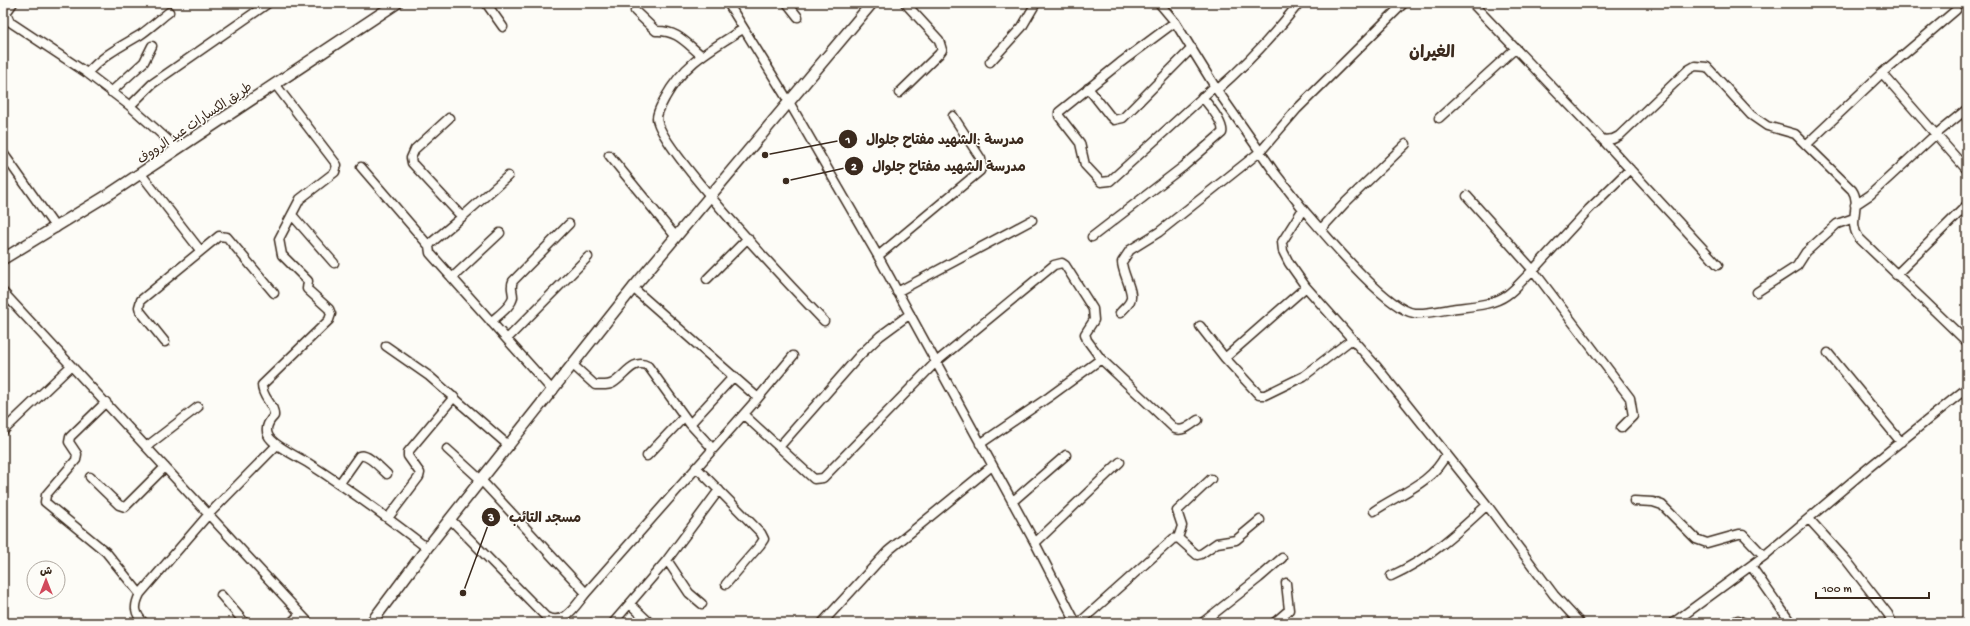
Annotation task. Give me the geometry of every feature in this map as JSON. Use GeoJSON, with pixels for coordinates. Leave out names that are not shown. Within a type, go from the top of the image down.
{"type":"FeatureCollection","features":[{"type":"Feature","properties":{"kind":"main road","name":"طريق الكسارات عبد الرووف"},"geometry":{"type":"LineString","coordinates":[[3,259],[56,228],[141,174],[397,3]]}},
{"type":"Feature","properties":{"kind":"main road"},"geometry":{"type":"LineString","coordinates":[[374,621],[427,548],[451,520],[508,445],[553,391],[633,288],[711,197],[872,3]]}},
{"type":"Feature","properties":{"kind":"street"},"geometry":{"type":"LineString","coordinates":[[13,3],[6,13],[10,22],[87,73],[130,106],[178,149]]}},
{"type":"Feature","properties":{"kind":"street"},"geometry":{"type":"LineString","coordinates":[[486,3],[503,27]]}},
{"type":"Feature","properties":{"kind":"street"},"geometry":{"type":"LineString","coordinates":[[728,3],[789,102],[878,256],[1078,623],[1167,543],[1178,538]]}},
{"type":"Feature","properties":{"kind":"street"},"geometry":{"type":"LineString","coordinates":[[787,3],[798,17]]}},
{"type":"Feature","properties":{"kind":"street"},"geometry":{"type":"LineString","coordinates":[[899,93],[942,50],[939,40],[905,3]]}},
{"type":"Feature","properties":{"kind":"street"},"geometry":{"type":"LineString","coordinates":[[990,62],[1022,27],[1036,3]]}},
{"type":"Feature","properties":{"kind":"street"},"geometry":{"type":"LineString","coordinates":[[1159,3],[1175,22],[1216,88],[1294,199],[1372,284],[1394,303],[1413,313],[1459,308],[1500,299],[1509,293],[1533,270],[1589,209],[1630,169]]}},
{"type":"Feature","properties":{"kind":"street"},"geometry":{"type":"LineString","coordinates":[[1175,22],[1062,109],[1059,116],[1080,143],[1085,165],[1103,182],[1113,179],[1202,97],[1247,64],[1278,31],[1299,3]]}},
{"type":"Feature","properties":{"kind":"street"},"geometry":{"type":"LineString","coordinates":[[1120,313],[1131,301],[1132,297],[1131,290],[1124,276],[1122,262],[1130,250],[1159,232],[1261,151],[1297,109],[1404,3]]}},
{"type":"Feature","properties":{"kind":"street"},"geometry":{"type":"LineString","coordinates":[[1472,3],[1516,48],[1539,75],[1603,140],[1718,265]]}},
{"type":"Feature","properties":{"kind":"street"},"geometry":{"type":"LineString","coordinates":[[130,106],[152,84],[267,4]]}},
{"type":"Feature","properties":{"kind":"street"},"geometry":{"type":"LineString","coordinates":[[1806,144],[1882,73],[1956,10]]}},
{"type":"Feature","properties":{"kind":"street"},"geometry":{"type":"LineString","coordinates":[[635,11],[656,31],[667,30],[674,33],[701,55]]}},
{"type":"Feature","properties":{"kind":"street"},"geometry":{"type":"LineString","coordinates":[[87,73],[100,59],[113,49],[140,34],[169,12]]}},
{"type":"Feature","properties":{"kind":"street"},"geometry":{"type":"LineString","coordinates":[[743,28],[701,55],[685,69],[661,105],[657,118],[660,132],[711,197],[824,321]]}},
{"type":"Feature","properties":{"kind":"street"},"geometry":{"type":"LineString","coordinates":[[112,92],[144,62],[152,46]]}},
{"type":"Feature","properties":{"kind":"street"},"geometry":{"type":"LineString","coordinates":[[1088,88],[1110,116],[1118,120],[1128,114],[1192,48]]}},
{"type":"Feature","properties":{"kind":"street"},"geometry":{"type":"LineString","coordinates":[[1439,118],[1516,48]]}},
{"type":"Feature","properties":{"kind":"street"},"geometry":{"type":"LineString","coordinates":[[1603,140],[1613,139],[1619,136],[1680,76],[1695,66],[1703,66],[1711,71],[1751,115],[1767,126],[1790,131],[1806,144],[1854,192],[1854,229],[1859,238],[1967,342]]}},
{"type":"Feature","properties":{"kind":"street"},"geometry":{"type":"LineString","coordinates":[[1882,73],[1967,170]]}},
{"type":"Feature","properties":{"kind":"street"},"geometry":{"type":"LineString","coordinates":[[275,84],[337,165],[335,172],[300,199],[279,239],[282,255],[308,281],[307,289],[329,309],[332,314],[329,320],[262,385],[262,393],[274,411],[274,416],[267,428],[268,436],[278,444],[340,483],[427,548]]}},
{"type":"Feature","properties":{"kind":"street"},"geometry":{"type":"LineString","coordinates":[[1092,237],[1184,166],[1222,133],[1222,126],[1212,109],[1202,97]]}},
{"type":"Feature","properties":{"kind":"street"},"geometry":{"type":"LineString","coordinates":[[1855,205],[1870,195],[1935,135],[1967,109]]}},
{"type":"Feature","properties":{"kind":"street"},"geometry":{"type":"LineString","coordinates":[[878,256],[980,171],[982,166],[981,159],[953,116]]}},
{"type":"Feature","properties":{"kind":"street"},"geometry":{"type":"LineString","coordinates":[[449,118],[415,149],[411,158],[412,163],[462,217]]}},
{"type":"Feature","properties":{"kind":"street"},"geometry":{"type":"LineString","coordinates":[[1321,229],[1346,202],[1406,144]]}},
{"type":"Feature","properties":{"kind":"street"},"geometry":{"type":"LineString","coordinates":[[3,153],[56,228]]}},
{"type":"Feature","properties":{"kind":"street"},"geometry":{"type":"LineString","coordinates":[[609,155],[676,238]]}},
{"type":"Feature","properties":{"kind":"street"},"geometry":{"type":"LineString","coordinates":[[361,167],[429,246],[430,253],[553,391]]}},
{"type":"Feature","properties":{"kind":"street"},"geometry":{"type":"LineString","coordinates":[[141,174],[200,250]]}},
{"type":"Feature","properties":{"kind":"street"},"geometry":{"type":"LineString","coordinates":[[429,246],[508,176]]}},
{"type":"Feature","properties":{"kind":"street"},"geometry":{"type":"LineString","coordinates":[[1467,196],[1533,270],[1630,398],[1633,416],[1621,428]]}},
{"type":"Feature","properties":{"kind":"street"},"geometry":{"type":"LineString","coordinates":[[1896,275],[1967,205]]}},
{"type":"Feature","properties":{"kind":"street"},"geometry":{"type":"LineString","coordinates":[[1303,209],[1282,242],[1283,251],[1289,263],[1306,287],[1352,339],[1487,505],[1554,595],[1580,623]]}},
{"type":"Feature","properties":{"kind":"street"},"geometry":{"type":"LineString","coordinates":[[292,215],[334,263]]}},
{"type":"Feature","properties":{"kind":"street"},"geometry":{"type":"LineString","coordinates":[[1757,292],[1796,266],[1806,252],[1837,224],[1854,218]]}},
{"type":"Feature","properties":{"kind":"street"},"geometry":{"type":"LineString","coordinates":[[897,292],[1032,220]]}},
{"type":"Feature","properties":{"kind":"street"},"geometry":{"type":"LineString","coordinates":[[491,322],[512,301],[513,296],[511,285],[513,280],[569,224]]}},
{"type":"Feature","properties":{"kind":"street"},"geometry":{"type":"LineString","coordinates":[[452,278],[500,233]]}},
{"type":"Feature","properties":{"kind":"street"},"geometry":{"type":"LineString","coordinates":[[165,342],[140,311],[139,303],[200,250],[219,236],[225,236],[274,293]]}},
{"type":"Feature","properties":{"kind":"street"},"geometry":{"type":"LineString","coordinates":[[707,278],[748,238]]}},
{"type":"Feature","properties":{"kind":"street"},"geometry":{"type":"LineString","coordinates":[[507,339],[588,257]]}},
{"type":"Feature","properties":{"kind":"street"},"geometry":{"type":"LineString","coordinates":[[744,415],[814,479],[823,478],[936,363],[1054,265],[1062,263],[1065,264],[1093,310],[1094,320],[1085,334],[1087,340],[1101,359],[1174,429],[1185,429],[1198,420]]}},
{"type":"Feature","properties":{"kind":"street"},"geometry":{"type":"LineString","coordinates":[[1225,358],[1306,287]]}},
{"type":"Feature","properties":{"kind":"street"},"geometry":{"type":"LineString","coordinates":[[633,288],[758,398]]}},
{"type":"Feature","properties":{"kind":"street"},"geometry":{"type":"LineString","coordinates":[[3,292],[309,623]]}},
{"type":"Feature","properties":{"kind":"street"},"geometry":{"type":"LineString","coordinates":[[779,447],[860,355],[880,336],[910,314]]}},
{"type":"Feature","properties":{"kind":"street"},"geometry":{"type":"LineString","coordinates":[[1200,326],[1225,358],[1259,395],[1265,394],[1304,376],[1352,339]]}},
{"type":"Feature","properties":{"kind":"street"},"geometry":{"type":"LineString","coordinates":[[386,346],[416,366],[454,397],[508,445]]}},
{"type":"Feature","properties":{"kind":"street"},"geometry":{"type":"LineString","coordinates":[[1828,354],[1901,442]]}},
{"type":"Feature","properties":{"kind":"street"},"geometry":{"type":"LineString","coordinates":[[451,520],[551,621],[560,622],[565,619],[696,467],[744,415],[793,356]]}},
{"type":"Feature","properties":{"kind":"street"},"geometry":{"type":"LineString","coordinates":[[980,444],[1050,397],[1101,359]]}},
{"type":"Feature","properties":{"kind":"street"},"geometry":{"type":"LineString","coordinates":[[573,365],[595,385],[607,385],[613,383],[636,364],[643,364],[656,376],[684,417],[713,449]]}},
{"type":"Feature","properties":{"kind":"street"},"geometry":{"type":"LineString","coordinates":[[3,431],[72,366]]}},
{"type":"Feature","properties":{"kind":"street"},"geometry":{"type":"LineString","coordinates":[[690,424],[734,376]]}},
{"type":"Feature","properties":{"kind":"street"},"geometry":{"type":"LineString","coordinates":[[1673,623],[1764,556],[1967,388]]}},
{"type":"Feature","properties":{"kind":"street"},"geometry":{"type":"LineString","coordinates":[[388,518],[419,477],[420,473],[408,456],[408,452],[454,397]]}},
{"type":"Feature","properties":{"kind":"street"},"geometry":{"type":"LineString","coordinates":[[106,402],[70,436],[69,442],[77,454],[76,460],[46,494],[45,502],[106,552],[140,594]]}},
{"type":"Feature","properties":{"kind":"street"},"geometry":{"type":"LineString","coordinates":[[146,447],[198,407]]}},
{"type":"Feature","properties":{"kind":"street"},"geometry":{"type":"LineString","coordinates":[[647,456],[684,417]]}},
{"type":"Feature","properties":{"kind":"street"},"geometry":{"type":"LineString","coordinates":[[144,623],[138,616],[136,610],[136,603],[140,594],[208,515],[278,444]]}},
{"type":"Feature","properties":{"kind":"street"},"geometry":{"type":"LineString","coordinates":[[447,449],[481,480],[586,593]]}},
{"type":"Feature","properties":{"kind":"street"},"geometry":{"type":"LineString","coordinates":[[1374,511],[1422,481],[1442,463],[1446,454]]}},
{"type":"Feature","properties":{"kind":"street"},"geometry":{"type":"LineString","coordinates":[[340,483],[359,456],[362,455],[367,457],[387,474]]}},
{"type":"Feature","properties":{"kind":"street"},"geometry":{"type":"LineString","coordinates":[[1012,502],[1066,455]]}},
{"type":"Feature","properties":{"kind":"street"},"geometry":{"type":"LineString","coordinates":[[1035,543],[1120,462]]}},
{"type":"Feature","properties":{"kind":"street"},"geometry":{"type":"LineString","coordinates":[[822,623],[888,551],[992,466]]}},
{"type":"Feature","properties":{"kind":"street"},"geometry":{"type":"LineString","coordinates":[[90,477],[119,505],[125,507],[165,467]]}},
{"type":"Feature","properties":{"kind":"street"},"geometry":{"type":"LineString","coordinates":[[696,467],[761,533],[764,540],[726,584]]}},
{"type":"Feature","properties":{"kind":"street"},"geometry":{"type":"LineString","coordinates":[[1178,538],[1182,526],[1177,511],[1211,480]]}},
{"type":"Feature","properties":{"kind":"street"},"geometry":{"type":"LineString","coordinates":[[613,623],[667,560],[719,490]]}},
{"type":"Feature","properties":{"kind":"street"},"geometry":{"type":"LineString","coordinates":[[1634,501],[1653,502],[1662,505],[1696,539],[1702,542],[1707,543],[1743,534],[1764,556]]}},
{"type":"Feature","properties":{"kind":"street"},"geometry":{"type":"LineString","coordinates":[[1391,576],[1426,558],[1451,539],[1487,505]]}},
{"type":"Feature","properties":{"kind":"street"},"geometry":{"type":"LineString","coordinates":[[1808,519],[1847,561],[1888,614],[1892,623]]}},
{"type":"Feature","properties":{"kind":"street"},"geometry":{"type":"LineString","coordinates":[[1178,538],[1197,555],[1201,554],[1216,543],[1236,540],[1260,520]]}},
{"type":"Feature","properties":{"kind":"street"},"geometry":{"type":"LineString","coordinates":[[1202,623],[1260,578],[1282,558]]}},
{"type":"Feature","properties":{"kind":"street"},"geometry":{"type":"LineString","coordinates":[[667,560],[689,593],[702,604]]}},
{"type":"Feature","properties":{"kind":"street"},"geometry":{"type":"LineString","coordinates":[[1751,566],[1791,623]]}},
{"type":"Feature","properties":{"kind":"street"},"geometry":{"type":"LineString","coordinates":[[1274,623],[1289,610],[1286,583]]}},
{"type":"Feature","properties":{"kind":"street"},"geometry":{"type":"LineString","coordinates":[[221,595],[244,623]]}},
{"type":"Feature","properties":{"kind":"street"},"geometry":{"type":"LineString","coordinates":[[630,604],[650,623]]}},
{"type":"Feature","properties":{"kind":"street"},"geometry":{"type":"LineString","coordinates":[[291,623],[300,614]]}},
{"type":"Feature","properties":{"kind":"street"},"geometry":{"type":"LineString","coordinates":[[1732,623],[1740,620],[1744,623]]}},
{"type":"Feature","properties":{"kind":"place","name":"مدرسة :الشهيد مفتاح جلوال"},"geometry":{"type":"Point","coordinates":[765,155]}},
{"type":"Feature","properties":{"kind":"place","name":"مدرسة الشهيد مفتاح جلوال"},"geometry":{"type":"Point","coordinates":[786,181]}},
{"type":"Feature","properties":{"kind":"place","name":"مسجد التائب"},"geometry":{"type":"Point","coordinates":[463,593]}},
{"type":"Feature","properties":{"kind":"district","name":"الغيران"},"geometry":{"type":"Point","coordinates":[1432,51]}}]}
